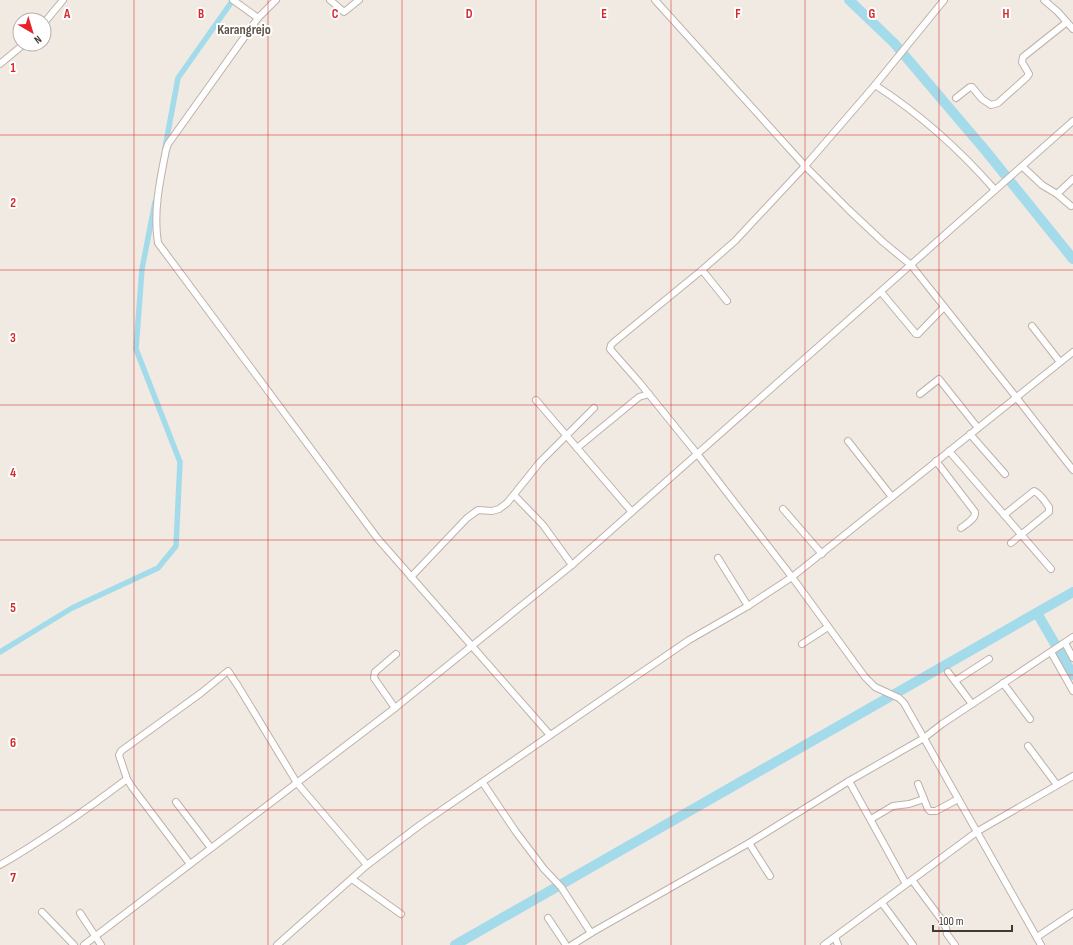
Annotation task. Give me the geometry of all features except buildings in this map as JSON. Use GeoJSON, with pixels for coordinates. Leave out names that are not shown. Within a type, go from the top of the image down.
{"type":"FeatureCollection","features":[{"type":"Feature","properties":{"kind":"street"},"geometry":{"type":"LineString","coordinates":[[52,13],[63,0]]}},
{"type":"Feature","properties":{"kind":"street"},"geometry":{"type":"LineString","coordinates":[[276,0],[258,18],[168,144],[157,202],[158,243],[378,539],[550,734]]}},
{"type":"Feature","properties":{"kind":"street"},"geometry":{"type":"LineString","coordinates":[[330,0],[344,12],[359,0]]}},
{"type":"Feature","properties":{"kind":"street"},"geometry":{"type":"LineString","coordinates":[[655,0],[804,166],[866,226],[910,265],[1072,465]]}},
{"type":"Feature","properties":{"kind":"street"},"geometry":{"type":"LineString","coordinates":[[944,0],[875,85],[804,166],[735,241],[614,342],[610,347],[613,354],[626,366],[698,454],[792,577],[865,677],[875,687],[896,696],[904,703],[958,799],[978,831],[1041,945]]}},
{"type":"Feature","properties":{"kind":"street"},"geometry":{"type":"LineString","coordinates":[[1044,0],[1073,29]]}},
{"type":"Feature","properties":{"kind":"street"},"geometry":{"type":"LineString","coordinates":[[237,1],[258,18]]}},
{"type":"Feature","properties":{"kind":"street"},"geometry":{"type":"LineString","coordinates":[[956,98],[972,87],[982,99],[991,105],[998,103],[1029,74],[1022,62],[1023,57],[1067,22]]}},
{"type":"Feature","properties":{"kind":"street"},"geometry":{"type":"LineString","coordinates":[[0,64],[14,52]]}},
{"type":"Feature","properties":{"kind":"street"},"geometry":{"type":"LineString","coordinates":[[875,85],[919,116],[947,140],[976,168],[995,190]]}},
{"type":"Feature","properties":{"kind":"street"},"geometry":{"type":"LineString","coordinates":[[84,945],[395,708],[572,565],[1073,122]]}},
{"type":"Feature","properties":{"kind":"street"},"geometry":{"type":"LineString","coordinates":[[1022,167],[1071,206]]}},
{"type":"Feature","properties":{"kind":"street"},"geometry":{"type":"LineString","coordinates":[[1057,194],[1073,178]]}},
{"type":"Feature","properties":{"kind":"street"},"geometry":{"type":"LineString","coordinates":[[702,270],[726,301]]}},
{"type":"Feature","properties":{"kind":"street"},"geometry":{"type":"LineString","coordinates":[[881,292],[916,334],[918,334],[944,307]]}},
{"type":"Feature","properties":{"kind":"street"},"geometry":{"type":"LineString","coordinates":[[1032,326],[1060,362]]}},
{"type":"Feature","properties":{"kind":"street"},"geometry":{"type":"LineString","coordinates":[[278,945],[367,865],[420,826],[483,783],[550,734],[689,640],[748,606],[792,577],[1016,396],[1073,352]]}},
{"type":"Feature","properties":{"kind":"street"},"geometry":{"type":"LineString","coordinates":[[920,394],[939,379],[978,428]]}},
{"type":"Feature","properties":{"kind":"street"},"geometry":{"type":"LineString","coordinates":[[577,448],[639,397],[649,394]]}},
{"type":"Feature","properties":{"kind":"street"},"geometry":{"type":"LineString","coordinates":[[536,400],[632,511]]}},
{"type":"Feature","properties":{"kind":"street"},"geometry":{"type":"LineString","coordinates":[[411,577],[468,518],[478,510],[492,511],[499,509],[514,495],[540,462],[594,408]]}},
{"type":"Feature","properties":{"kind":"street"},"geometry":{"type":"LineString","coordinates":[[970,434],[1005,474]]}},
{"type":"Feature","properties":{"kind":"street"},"geometry":{"type":"LineString","coordinates":[[848,441],[892,497]]}},
{"type":"Feature","properties":{"kind":"street"},"geometry":{"type":"LineString","coordinates":[[949,451],[1051,569]]}},
{"type":"Feature","properties":{"kind":"street"},"geometry":{"type":"LineString","coordinates":[[936,461],[974,509],[976,515],[974,518],[961,528]]}},
{"type":"Feature","properties":{"kind":"street"},"geometry":{"type":"LineString","coordinates":[[1004,515],[1034,491],[1050,507],[1049,512],[1011,543]]}},
{"type":"Feature","properties":{"kind":"street"},"geometry":{"type":"LineString","coordinates":[[514,495],[543,525],[572,565]]}},
{"type":"Feature","properties":{"kind":"street"},"geometry":{"type":"LineString","coordinates":[[783,509],[822,554]]}},
{"type":"Feature","properties":{"kind":"street"},"geometry":{"type":"LineString","coordinates":[[718,558],[748,606]]}},
{"type":"Feature","properties":{"kind":"street"},"geometry":{"type":"LineString","coordinates":[[802,644],[828,627]]}},
{"type":"Feature","properties":{"kind":"street"},"geometry":{"type":"LineString","coordinates":[[572,945],[591,932],[750,843],[849,781],[924,738],[1073,636]]}},
{"type":"Feature","properties":{"kind":"street"},"geometry":{"type":"LineString","coordinates":[[1064,643],[1073,658]]}},
{"type":"Feature","properties":{"kind":"street"},"geometry":{"type":"LineString","coordinates":[[1053,651],[1073,691]]}},
{"type":"Feature","properties":{"kind":"street"},"geometry":{"type":"LineString","coordinates":[[395,708],[374,678],[375,672],[396,654]]}},
{"type":"Feature","properties":{"kind":"street"},"geometry":{"type":"LineString","coordinates":[[955,681],[989,659]]}},
{"type":"Feature","properties":{"kind":"street"},"geometry":{"type":"LineString","coordinates":[[190,864],[127,779],[119,755],[228,671],[298,783],[367,865]]}},
{"type":"Feature","properties":{"kind":"street"},"geometry":{"type":"LineString","coordinates":[[948,672],[972,704]]}},
{"type":"Feature","properties":{"kind":"street"},"geometry":{"type":"LineString","coordinates":[[1003,683],[1030,719]]}},
{"type":"Feature","properties":{"kind":"street"},"geometry":{"type":"LineString","coordinates":[[1028,746],[1057,785]]}},
{"type":"Feature","properties":{"kind":"street"},"geometry":{"type":"LineString","coordinates":[[824,945],[978,831],[1073,776]]}},
{"type":"Feature","properties":{"kind":"street"},"geometry":{"type":"LineString","coordinates":[[0,865],[79,815],[127,779]]}},
{"type":"Feature","properties":{"kind":"street"},"geometry":{"type":"LineString","coordinates":[[849,781],[906,884]]}},
{"type":"Feature","properties":{"kind":"street"},"geometry":{"type":"LineString","coordinates":[[483,783],[536,859],[561,887],[591,932]]}},
{"type":"Feature","properties":{"kind":"street"},"geometry":{"type":"LineString","coordinates":[[918,784],[928,809],[933,812],[936,812],[958,799]]}},
{"type":"Feature","properties":{"kind":"street"},"geometry":{"type":"LineString","coordinates":[[871,819],[893,806],[909,804],[924,798]]}},
{"type":"Feature","properties":{"kind":"street"},"geometry":{"type":"LineString","coordinates":[[176,802],[212,848]]}},
{"type":"Feature","properties":{"kind":"street"},"geometry":{"type":"LineString","coordinates":[[750,843],[770,876]]}},
{"type":"Feature","properties":{"kind":"street"},"geometry":{"type":"LineString","coordinates":[[352,879],[401,914]]}},
{"type":"Feature","properties":{"kind":"street"},"geometry":{"type":"LineString","coordinates":[[912,880],[944,924],[947,934],[954,945]]}},
{"type":"Feature","properties":{"kind":"street"},"geometry":{"type":"LineString","coordinates":[[882,902],[913,945]]}},
{"type":"Feature","properties":{"kind":"street"},"geometry":{"type":"LineString","coordinates":[[42,912],[74,945]]}},
{"type":"Feature","properties":{"kind":"street"},"geometry":{"type":"LineString","coordinates":[[80,913],[101,945]]}},
{"type":"Feature","properties":{"kind":"street"},"geometry":{"type":"LineString","coordinates":[[1037,937],[1073,913]]}},
{"type":"Feature","properties":{"kind":"street"},"geometry":{"type":"LineString","coordinates":[[548,918],[566,945]]}},
{"type":"Feature","properties":{"kind":"street"},"geometry":{"type":"LineString","coordinates":[[835,937],[838,945]]}},
{"type":"Feature","properties":{"kind":"waterway"},"geometry":{"type":"LineString","coordinates":[[165,148],[178,78],[233,0]]}},
{"type":"Feature","properties":{"kind":"waterway"},"geometry":{"type":"LineString","coordinates":[[849,0],[894,43],[985,150],[1073,259]]}},
{"type":"Feature","properties":{"kind":"waterway"},"geometry":{"type":"LineString","coordinates":[[0,652],[72,608],[158,568],[176,546],[180,462],[136,349],[142,269],[155,202]]}},
{"type":"Feature","properties":{"kind":"waterway"},"geometry":{"type":"LineString","coordinates":[[455,945],[1073,592]]}},
{"type":"Feature","properties":{"kind":"waterway"},"geometry":{"type":"LineString","coordinates":[[1037,613],[1073,675]]}},
{"type":"Feature","properties":{"kind":"district","name":"Karangrejo"},"geometry":{"type":"Point","coordinates":[244,29]}}]}
